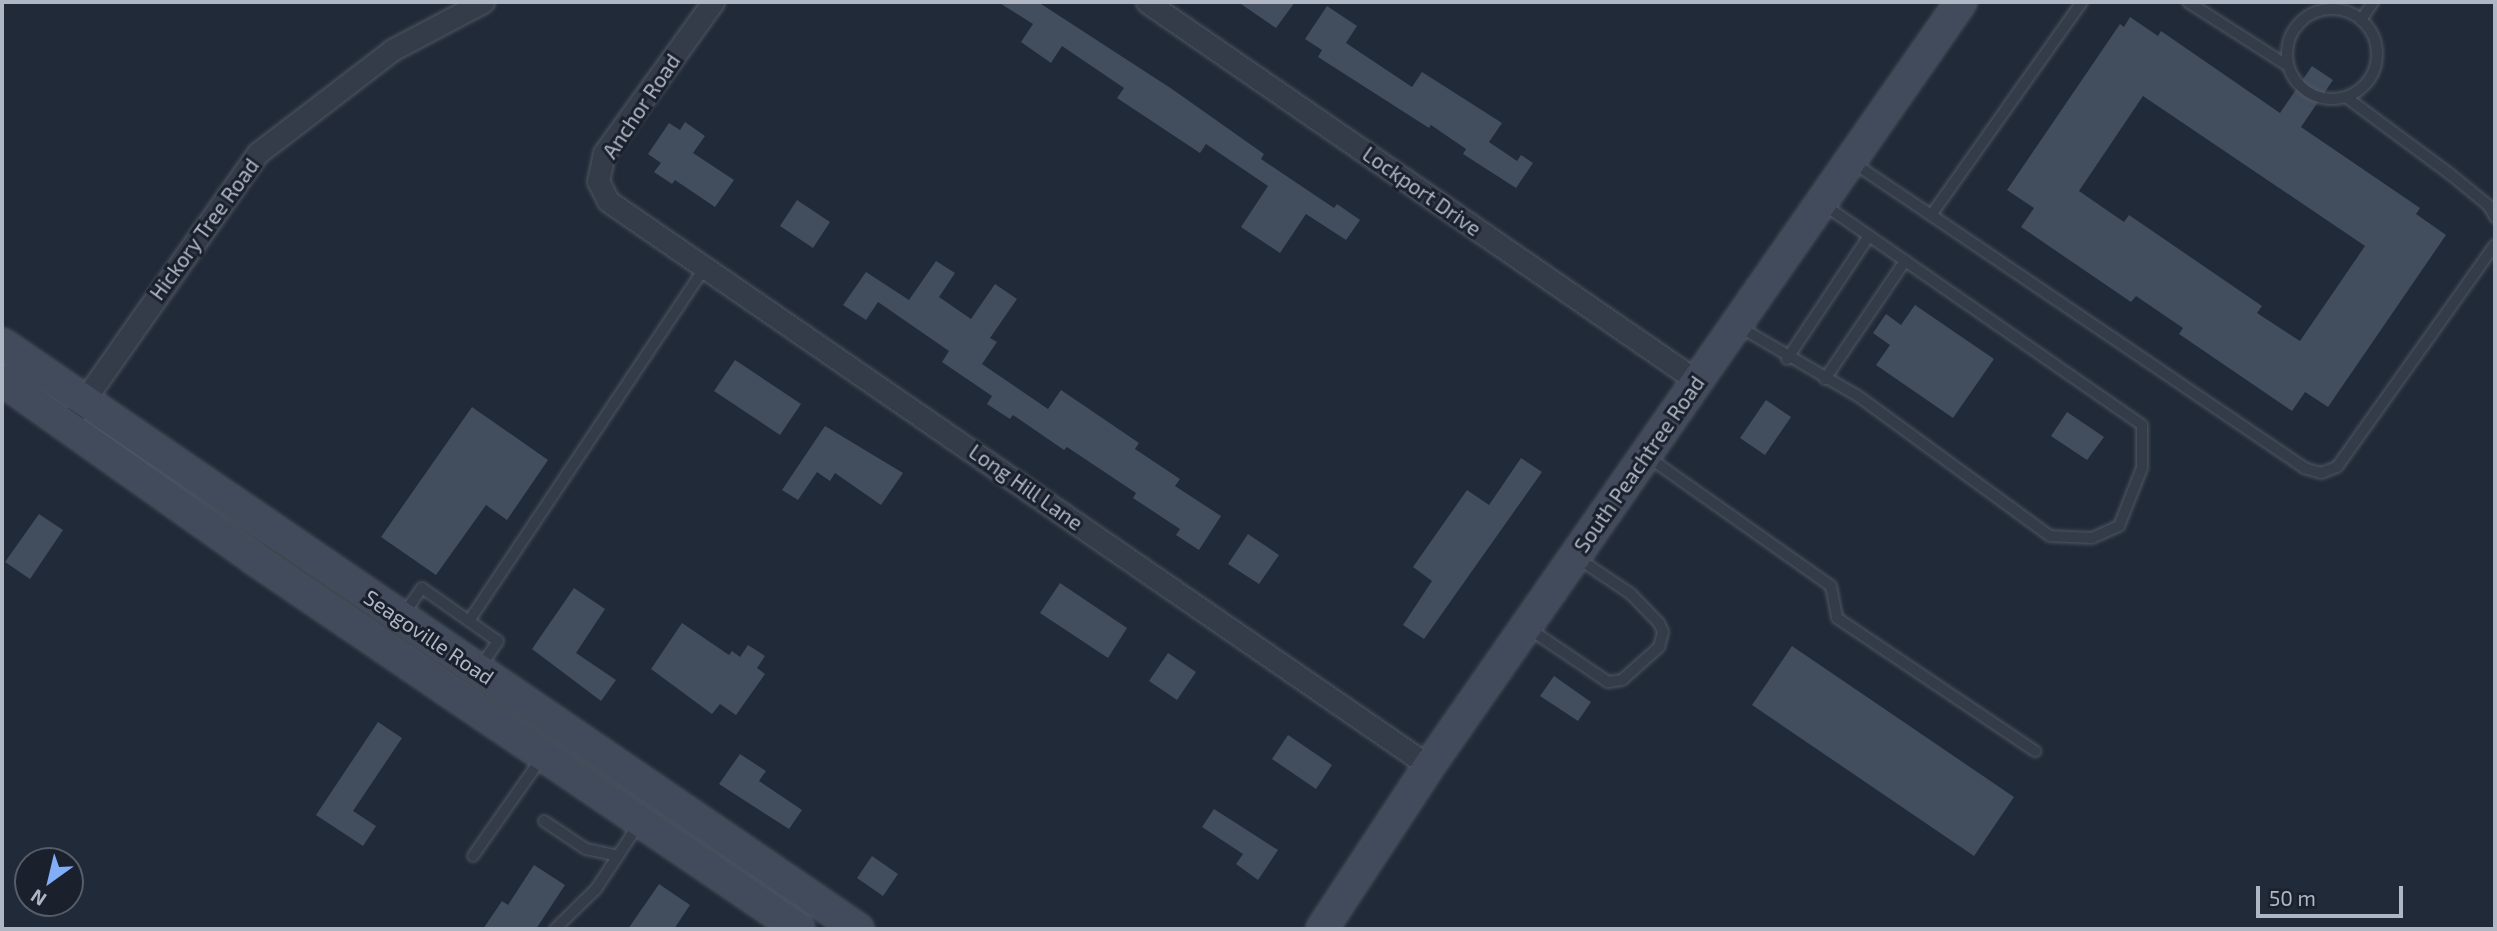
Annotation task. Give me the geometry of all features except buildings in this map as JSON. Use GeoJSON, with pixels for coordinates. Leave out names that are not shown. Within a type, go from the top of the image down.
{"type":"FeatureCollection","features":[{"type":"Feature","properties":{"kind":"main road","name":"South Peachtree Road"},"geometry":{"type":"LineString","coordinates":[[1322,929],[1429,766],[1962,2]]}},
{"type":"Feature","properties":{"kind":"main road","name":"Seagoville Road"},"geometry":{"type":"LineString","coordinates":[[2,344],[309,557],[858,929]]}},
{"type":"Feature","properties":{"kind":"main road","name":"Seagoville Road"},"geometry":{"type":"LineString","coordinates":[[2,380],[291,584],[545,753],[799,929]]}},
{"type":"Feature","properties":{"kind":"main road"},"geometry":{"type":"LineString","coordinates":[[291,584],[309,557]]}},
{"type":"Feature","properties":{"kind":"main road"},"geometry":{"type":"LineString","coordinates":[[690,853],[708,825]]}},
{"type":"Feature","properties":{"kind":"street","name":"Hickory Tree Road"},"geometry":{"type":"LineString","coordinates":[[66,425],[258,153],[391,50],[483,2]]}},
{"type":"Feature","properties":{"kind":"street","name":"Anchor Road"},"geometry":{"type":"LineString","coordinates":[[620,212],[608,201],[598,181],[604,153],[713,2]]}},
{"type":"Feature","properties":{"kind":"street","name":"Lockport Drive"},"geometry":{"type":"LineString","coordinates":[[1147,2],[1697,381]]}},
{"type":"Feature","properties":{"kind":"street","name":"Long Hill Lane"},"geometry":{"type":"LineString","coordinates":[[620,212],[1429,766]]}},
{"type":"Feature","properties":{"kind":"lane"},"geometry":{"type":"LineString","coordinates":[[1931,215],[2082,2]]}},
{"type":"Feature","properties":{"kind":"lane"},"geometry":{"type":"LineString","coordinates":[[2188,2],[2288,66],[2304,90],[2317,97],[2346,97],[2368,81],[2377,56],[2370,30],[2361,20],[2347,11],[2314,12],[2291,34],[2288,66]]}},
{"type":"Feature","properties":{"kind":"lane"},"geometry":{"type":"LineString","coordinates":[[2361,20],[2373,2]]}},
{"type":"Feature","properties":{"kind":"lane"},"geometry":{"type":"LineString","coordinates":[[2346,97],[2450,174],[2489,206],[2495,217]]}},
{"type":"Feature","properties":{"kind":"lane"},"geometry":{"type":"LineString","coordinates":[[1850,161],[2304,468],[2321,473],[2337,467],[2495,244]]}},
{"type":"Feature","properties":{"kind":"lane"},"geometry":{"type":"LineString","coordinates":[[1736,325],[1787,359],[1858,396],[2050,536],[2092,538],[2119,526],[2142,468],[2142,425],[1821,203]]}},
{"type":"Feature","properties":{"kind":"lane"},"geometry":{"type":"LineString","coordinates":[[1787,359],[1868,236]]}},
{"type":"Feature","properties":{"kind":"lane"},"geometry":{"type":"LineString","coordinates":[[1825,379],[1905,261]]}},
{"type":"Feature","properties":{"kind":"lane"},"geometry":{"type":"LineString","coordinates":[[469,621],[704,268]]}},
{"type":"Feature","properties":{"kind":"lane"},"geometry":{"type":"LineString","coordinates":[[1645,455],[1831,586],[1837,618],[2035,751]]}},
{"type":"Feature","properties":{"kind":"lane"},"geometry":{"type":"LineString","coordinates":[[1526,626],[1608,682],[1622,680],[1659,647],[1662,632],[1659,623],[1631,594],[1575,556]]}},
{"type":"Feature","properties":{"kind":"lane"},"geometry":{"type":"LineString","coordinates":[[401,618],[422,588],[498,641],[478,670]]}},
{"type":"Feature","properties":{"kind":"lane"},"geometry":{"type":"LineString","coordinates":[[473,856],[545,753]]}},
{"type":"Feature","properties":{"kind":"lane"},"geometry":{"type":"LineString","coordinates":[[555,929],[596,889],[641,820]]}},
{"type":"Feature","properties":{"kind":"lane"},"geometry":{"type":"LineString","coordinates":[[544,821],[586,849],[618,856]]}}]}
